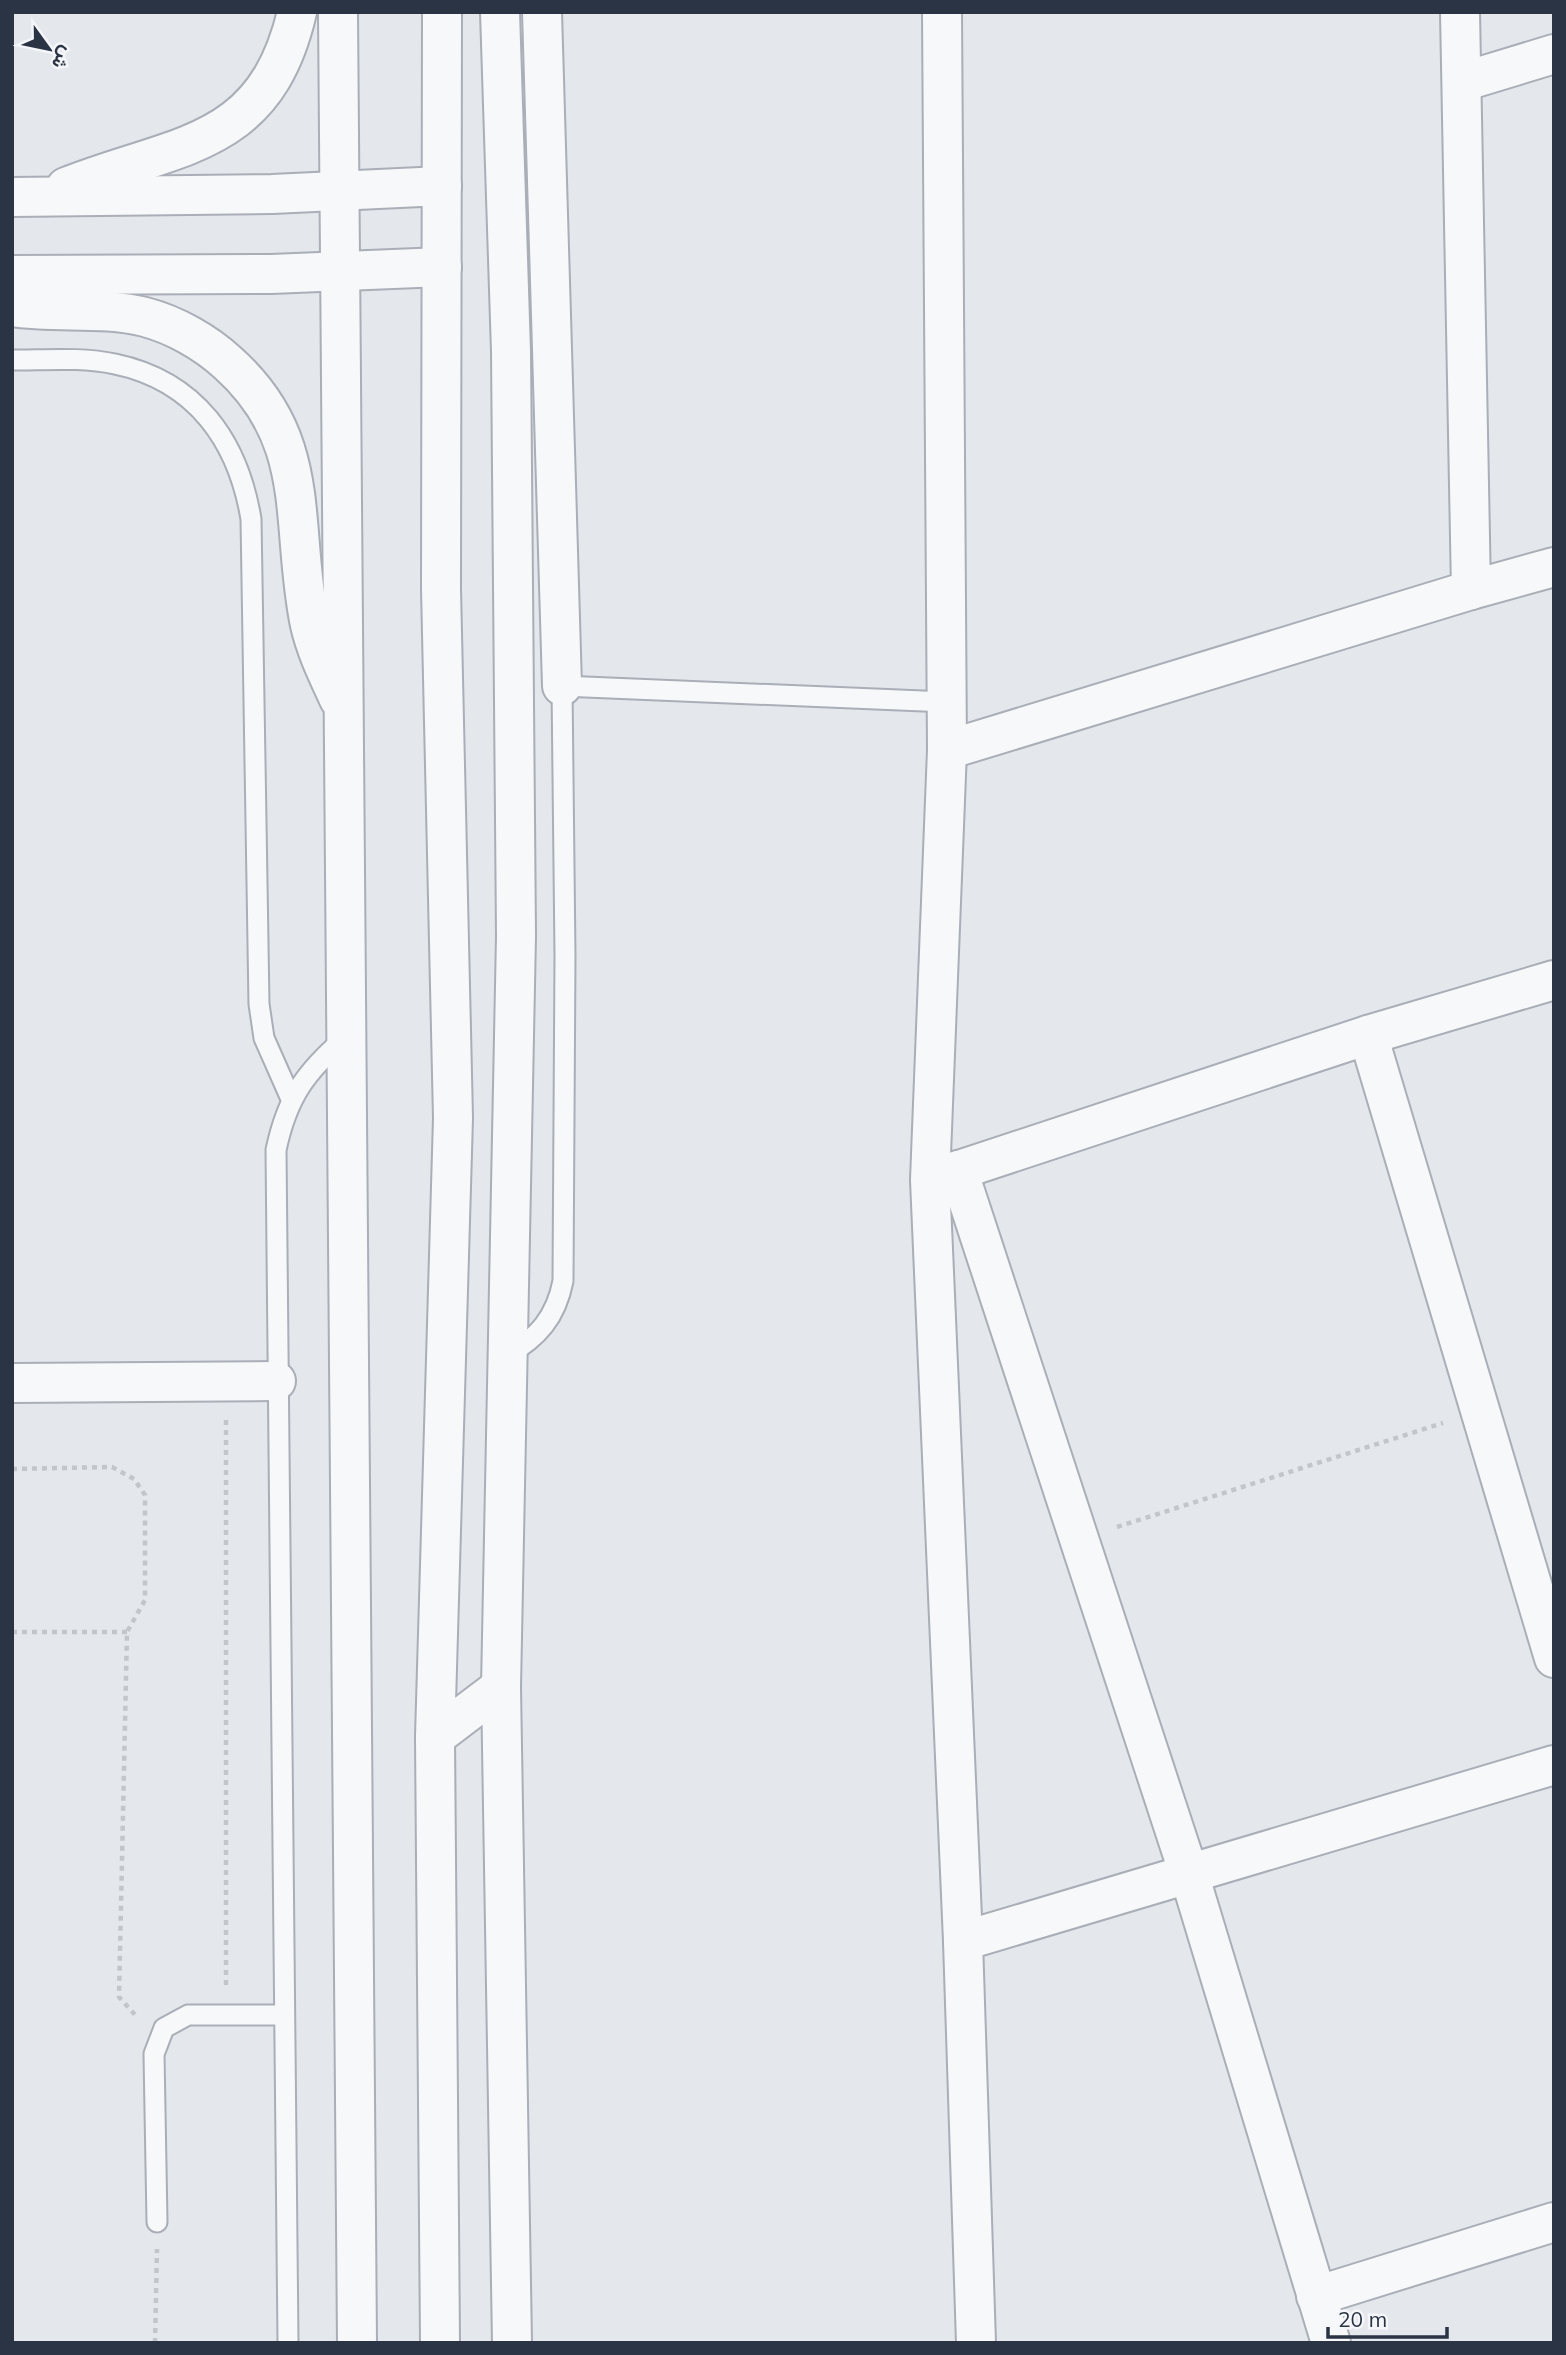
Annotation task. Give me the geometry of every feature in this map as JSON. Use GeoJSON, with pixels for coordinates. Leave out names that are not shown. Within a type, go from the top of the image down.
{"type":"FeatureCollection","features":[{"type":"Feature","properties":{"kind":"street"},"geometry":{"type":"LineString","coordinates":[[27,197],[192,145],[236,121],[270,86],[290,41],[297,12]]}},
{"type":"Feature","properties":{"kind":"street"},"geometry":{"type":"LineString","coordinates":[[338,12],[346,713],[345,1037],[357,2343]]}},
{"type":"Feature","properties":{"kind":"street"},"geometry":{"type":"LineString","coordinates":[[440,2343],[435,1737],[438,1561],[453,1118],[441,589],[442,12]]}},
{"type":"Feature","properties":{"kind":"street"},"geometry":{"type":"LineString","coordinates":[[500,12],[511,351],[516,880],[512,1227],[506,1356],[500,1687],[512,2343]]}},
{"type":"Feature","properties":{"kind":"street"},"geometry":{"type":"LineString","coordinates":[[542,12],[562,685]]}},
{"type":"Feature","properties":{"kind":"street"},"geometry":{"type":"LineString","coordinates":[[942,12],[947,702],[944,1175],[962,1941],[976,2343]]}},
{"type":"Feature","properties":{"kind":"street"},"geometry":{"type":"LineString","coordinates":[[1460,12],[1471,590]]}},
{"type":"Feature","properties":{"kind":"street"},"geometry":{"type":"LineString","coordinates":[[1462,82],[1554,54]]}},
{"type":"Feature","properties":{"kind":"street"},"geometry":{"type":"LineString","coordinates":[[27,197],[340,191],[442,186]]}},
{"type":"Feature","properties":{"kind":"street"},"geometry":{"type":"LineString","coordinates":[[12,275],[271,274],[442,267]]}},
{"type":"Feature","properties":{"kind":"street"},"geometry":{"type":"LineString","coordinates":[[12,307],[64,312],[110,311],[146,317],[204,344],[252,387],[277,423],[286,447],[295,486],[310,627],[323,665],[346,713]]}},
{"type":"Feature","properties":{"kind":"street"},"geometry":{"type":"LineString","coordinates":[[947,750],[1554,567]]}},
{"type":"Feature","properties":{"kind":"street"},"geometry":{"type":"LineString","coordinates":[[944,1175],[1368,1035],[1554,980]]}},
{"type":"Feature","properties":{"kind":"street"},"geometry":{"type":"LineString","coordinates":[[1368,1035],[1554,1658]]}},
{"type":"Feature","properties":{"kind":"street"},"geometry":{"type":"LineString","coordinates":[[944,1175],[1079,1539],[1189,1874],[1331,2343]]}},
{"type":"Feature","properties":{"kind":"street"},"geometry":{"type":"LineString","coordinates":[[12,1383],[276,1381]]}},
{"type":"Feature","properties":{"kind":"street"},"geometry":{"type":"LineString","coordinates":[[435,1737],[500,1687]]}},
{"type":"Feature","properties":{"kind":"street"},"geometry":{"type":"LineString","coordinates":[[962,1941],[1554,1765]]}},
{"type":"Feature","properties":{"kind":"street"},"geometry":{"type":"LineString","coordinates":[[1316,2296],[1554,2222]]}},
{"type":"Feature","properties":{"kind":"lane"},"geometry":{"type":"LineString","coordinates":[[12,360],[83,360],[114,364],[144,373],[172,387],[197,406],[218,430],[235,457],[245,486],[250,519],[258,1004],[264,1038],[291,1098]]}},
{"type":"Feature","properties":{"kind":"lane"},"geometry":{"type":"LineString","coordinates":[[506,1356],[539,1334],[551,1318],[563,1281],[565,956],[562,685],[947,702]]}},
{"type":"Feature","properties":{"kind":"lane"},"geometry":{"type":"LineString","coordinates":[[288,2343],[276,1381],[276,1150],[291,1098],[306,1076],[345,1037]]}},
{"type":"Feature","properties":{"kind":"lane"},"geometry":{"type":"LineString","coordinates":[[157,2222],[154,2054],[157,2040],[164,2028],[176,2019],[188,2015],[284,2015]]}},
{"type":"Feature","properties":{"kind":"path"},"geometry":{"type":"LineString","coordinates":[[226,1381],[226,2014]]}},
{"type":"Feature","properties":{"kind":"path"},"geometry":{"type":"LineString","coordinates":[[1079,1539],[1480,1411]]}},
{"type":"Feature","properties":{"kind":"path"},"geometry":{"type":"LineString","coordinates":[[12,1469],[112,1467],[134,1479],[145,1495],[145,1600],[127,1632],[118,1997],[157,2040]]}},
{"type":"Feature","properties":{"kind":"path"},"geometry":{"type":"LineString","coordinates":[[12,1632],[127,1632]]}},
{"type":"Feature","properties":{"kind":"path"},"geometry":{"type":"LineString","coordinates":[[155,2343],[157,2222]]}}]}
